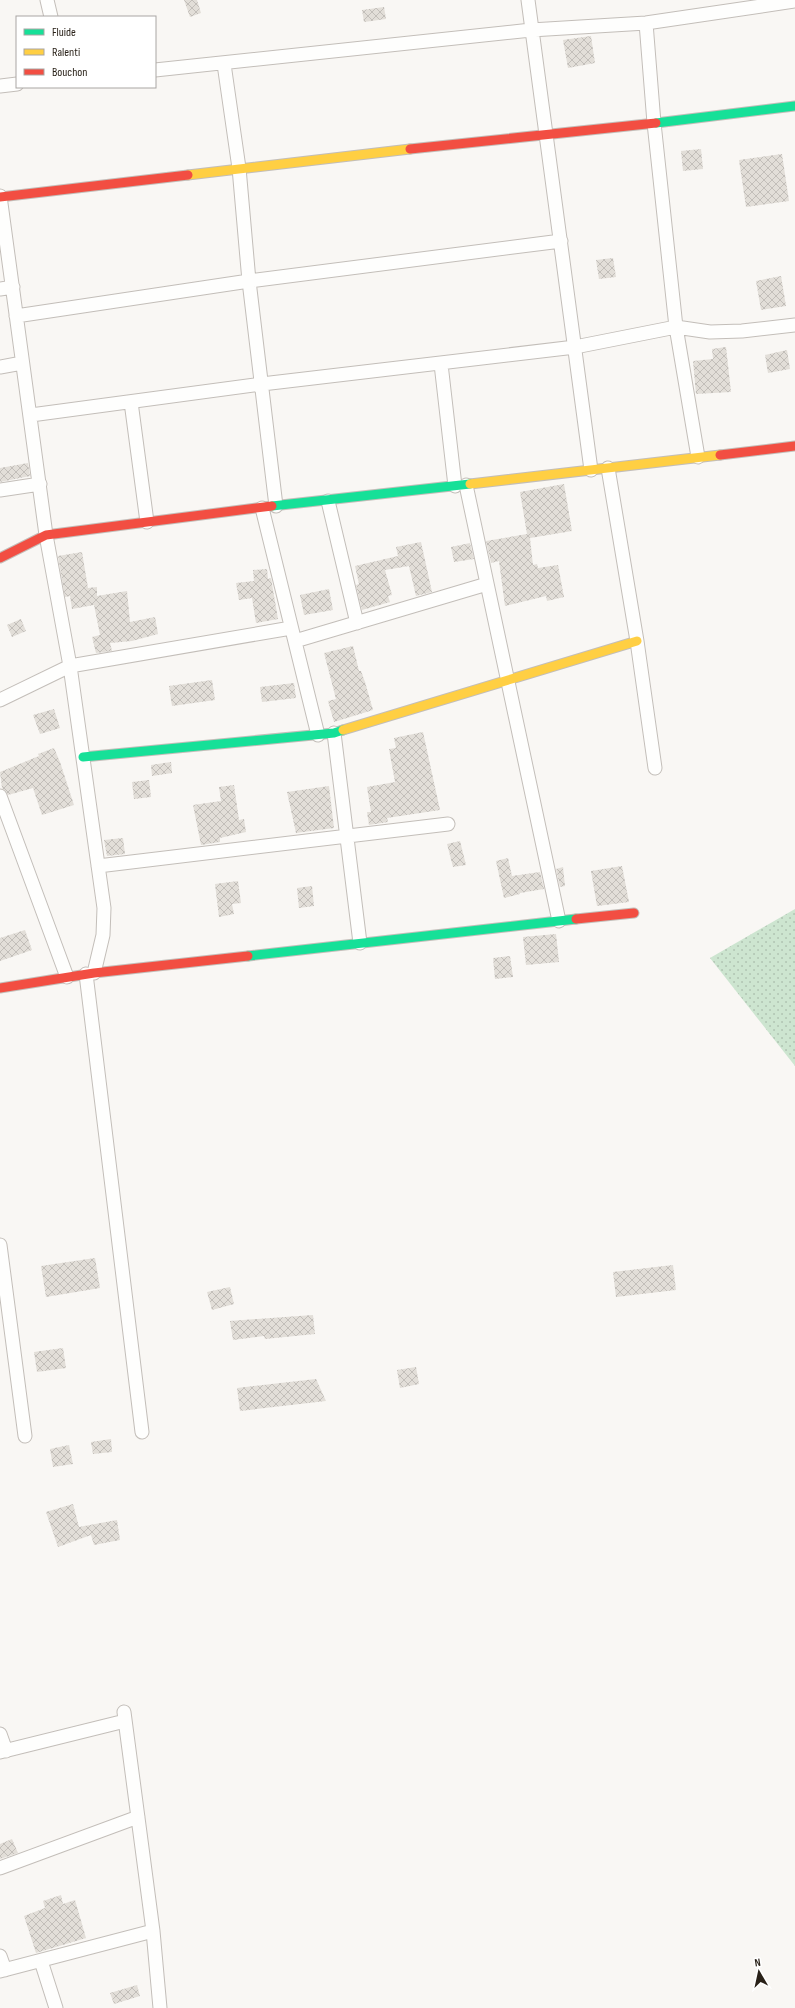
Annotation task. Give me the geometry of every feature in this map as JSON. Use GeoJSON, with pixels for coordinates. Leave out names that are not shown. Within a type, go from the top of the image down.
{"type":"FeatureCollection","features":[{"type":"Feature","properties":{"kind":"street"},"geometry":{"type":"LineString","coordinates":[[49,0],[52,16]]}},
{"type":"Feature","properties":{"kind":"street"},"geometry":{"type":"LineString","coordinates":[[528,0],[591,470]]}},
{"type":"Feature","properties":{"kind":"street"},"geometry":{"type":"LineString","coordinates":[[156,70],[224,64],[531,30],[646,23],[795,1]]}},
{"type":"Feature","properties":{"kind":"street"},"geometry":{"type":"LineString","coordinates":[[646,23],[654,123],[676,327],[698,457]]}},
{"type":"Feature","properties":{"kind":"street"},"geometry":{"type":"LineString","coordinates":[[224,64],[239,168],[249,281],[276,506]]}},
{"type":"Feature","properties":{"kind":"street"},"geometry":{"type":"LineString","coordinates":[[0,86],[16,84]]}},
{"type":"Feature","properties":{"kind":"street"},"geometry":{"type":"LineString","coordinates":[[142,1432],[90,973],[105,924],[70,666],[46,536],[31,416],[16,316],[6,288],[0,197],[239,168],[546,133],[654,123],[795,106]]}},
{"type":"Feature","properties":{"kind":"street"},"geometry":{"type":"LineString","coordinates":[[16,316],[249,281],[561,241]]}},
{"type":"Feature","properties":{"kind":"street"},"geometry":{"type":"LineString","coordinates":[[31,416],[262,384],[575,347],[676,327],[710,332],[742,331],[795,324]]}},
{"type":"Feature","properties":{"kind":"street"},"geometry":{"type":"LineString","coordinates":[[0,367],[22,363]]}},
{"type":"Feature","properties":{"kind":"street"},"geometry":{"type":"LineString","coordinates":[[441,364],[460,485],[487,584],[559,921]]}},
{"type":"Feature","properties":{"kind":"street"},"geometry":{"type":"LineString","coordinates":[[131,402],[147,522]]}},
{"type":"Feature","properties":{"kind":"street"},"geometry":{"type":"LineString","coordinates":[[0,558],[46,536],[276,506],[795,446]]}},
{"type":"Feature","properties":{"kind":"street"},"geometry":{"type":"LineString","coordinates":[[608,468],[637,641],[655,768]]}},
{"type":"Feature","properties":{"kind":"street"},"geometry":{"type":"LineString","coordinates":[[0,490],[40,484]]}},
{"type":"Feature","properties":{"kind":"street"},"geometry":{"type":"LineString","coordinates":[[328,501],[357,623]]}},
{"type":"Feature","properties":{"kind":"street"},"geometry":{"type":"LineString","coordinates":[[262,508],[318,735]]}},
{"type":"Feature","properties":{"kind":"street"},"geometry":{"type":"LineString","coordinates":[[295,641],[487,584]]}},
{"type":"Feature","properties":{"kind":"street"},"geometry":{"type":"LineString","coordinates":[[0,700],[70,666],[291,628]]}},
{"type":"Feature","properties":{"kind":"street"},"geometry":{"type":"LineString","coordinates":[[83,757],[334,733],[637,641]]}},
{"type":"Feature","properties":{"kind":"street"},"geometry":{"type":"LineString","coordinates":[[334,733],[360,943]]}},
{"type":"Feature","properties":{"kind":"street"},"geometry":{"type":"LineString","coordinates":[[0,796],[67,977]]}},
{"type":"Feature","properties":{"kind":"street"},"geometry":{"type":"LineString","coordinates":[[98,866],[448,824]]}},
{"type":"Feature","properties":{"kind":"street"},"geometry":{"type":"LineString","coordinates":[[0,988],[90,973],[634,913]]}},
{"type":"Feature","properties":{"kind":"street"},"geometry":{"type":"LineString","coordinates":[[0,1251],[25,1436]]}},
{"type":"Feature","properties":{"kind":"street"},"geometry":{"type":"LineString","coordinates":[[0,1734],[3,1751],[124,1717],[153,1931],[160,2008]]}},
{"type":"Feature","properties":{"kind":"street"},"geometry":{"type":"LineString","coordinates":[[0,1868],[138,1817]]}},
{"type":"Feature","properties":{"kind":"street"},"geometry":{"type":"LineString","coordinates":[[0,1956],[2,1971],[153,1931]]}},
{"type":"Feature","properties":{"kind":"street"},"geometry":{"type":"LineString","coordinates":[[41,1961],[56,2008]]}},
{"type":"Feature","properties":{"kind":"green space"},"geometry":{"type":"Polygon","coordinates":[[[795,909],[795,1066],[710,958],[795,909]]]}},
{"type":"Feature","properties":{"kind":"building"},"geometry":{"type":"Polygon","coordinates":[[[184,0],[197,0],[201,13],[190,17],[184,0]]]}},
{"type":"Feature","properties":{"kind":"building"},"geometry":{"type":"Polygon","coordinates":[[[384,7],[386,19],[364,22],[362,10],[384,7]]]}},
{"type":"Feature","properties":{"kind":"building"},"geometry":{"type":"Polygon","coordinates":[[[591,36],[595,63],[568,68],[563,40],[591,36]]]}},
{"type":"Feature","properties":{"kind":"building"},"geometry":{"type":"Polygon","coordinates":[[[701,149],[703,169],[683,171],[681,151],[701,149]]]}},
{"type":"Feature","properties":{"kind":"building"},"geometry":{"type":"Polygon","coordinates":[[[782,154],[789,201],[746,207],[739,160],[782,154]]]}},
{"type":"Feature","properties":{"kind":"building"},"geometry":{"type":"Polygon","coordinates":[[[613,258],[616,277],[599,279],[596,260],[613,258]]]}},
{"type":"Feature","properties":{"kind":"building"},"geometry":{"type":"Polygon","coordinates":[[[781,276],[786,306],[761,310],[756,281],[781,276]]]}},
{"type":"Feature","properties":{"kind":"building"},"geometry":{"type":"Polygon","coordinates":[[[726,347],[731,392],[696,394],[693,361],[713,359],[712,349],[726,347]]]}},
{"type":"Feature","properties":{"kind":"building"},"geometry":{"type":"Polygon","coordinates":[[[787,350],[790,369],[768,373],[765,355],[787,350]]]}},
{"type":"Feature","properties":{"kind":"building"},"geometry":{"type":"Polygon","coordinates":[[[28,463],[30,476],[0,482],[0,468],[28,463]]]}},
{"type":"Feature","properties":{"kind":"building"},"geometry":{"type":"Polygon","coordinates":[[[564,484],[572,531],[530,538],[533,565],[537,564],[538,568],[558,565],[564,597],[547,601],[546,596],[505,606],[499,561],[491,563],[486,541],[527,534],[520,492],[564,484]]]}},
{"type":"Feature","properties":{"kind":"building"},"geometry":{"type":"Polygon","coordinates":[[[421,542],[432,592],[416,596],[409,566],[385,570],[392,595],[388,596],[390,602],[362,610],[356,585],[359,584],[355,566],[398,556],[396,547],[421,542]]]}},
{"type":"Feature","properties":{"kind":"building"},"geometry":{"type":"Polygon","coordinates":[[[470,543],[474,559],[454,562],[451,547],[470,543]]]}},
{"type":"Feature","properties":{"kind":"building"},"geometry":{"type":"Polygon","coordinates":[[[82,552],[88,588],[97,587],[97,596],[127,591],[130,622],[155,617],[158,634],[132,641],[110,643],[112,651],[96,653],[92,637],[100,635],[94,605],[72,609],[70,596],[65,597],[58,556],[82,552]]]}},
{"type":"Feature","properties":{"kind":"building"},"geometry":{"type":"Polygon","coordinates":[[[267,569],[268,579],[271,578],[278,619],[256,623],[252,598],[239,600],[236,583],[254,581],[253,570],[267,569]]]}},
{"type":"Feature","properties":{"kind":"building"},"geometry":{"type":"Polygon","coordinates":[[[329,589],[333,610],[304,615],[300,595],[329,589]]]}},
{"type":"Feature","properties":{"kind":"building"},"geometry":{"type":"Polygon","coordinates":[[[21,619],[26,631],[12,637],[7,625],[21,619]]]}},
{"type":"Feature","properties":{"kind":"building"},"geometry":{"type":"Polygon","coordinates":[[[353,646],[359,671],[361,671],[365,682],[373,710],[334,722],[328,701],[336,699],[324,653],[353,646]]]}},
{"type":"Feature","properties":{"kind":"building"},"geometry":{"type":"Polygon","coordinates":[[[212,680],[215,700],[172,706],[169,686],[212,680]]]}},
{"type":"Feature","properties":{"kind":"building"},"geometry":{"type":"Polygon","coordinates":[[[294,683],[296,698],[262,702],[260,687],[294,683]]]}},
{"type":"Feature","properties":{"kind":"building"},"geometry":{"type":"Polygon","coordinates":[[[54,709],[60,728],[40,734],[33,715],[54,709]]]}},
{"type":"Feature","properties":{"kind":"building"},"geometry":{"type":"Polygon","coordinates":[[[423,732],[440,810],[387,818],[388,822],[369,825],[367,812],[371,812],[367,787],[395,782],[389,749],[396,748],[394,738],[423,732]]]}},
{"type":"Feature","properties":{"kind":"building"},"geometry":{"type":"Polygon","coordinates":[[[54,748],[74,805],[42,815],[33,788],[8,795],[2,788],[0,772],[39,756],[38,754],[54,748]]]}},
{"type":"Feature","properties":{"kind":"building"},"geometry":{"type":"Polygon","coordinates":[[[171,762],[172,773],[152,776],[151,765],[171,762]]]}},
{"type":"Feature","properties":{"kind":"building"},"geometry":{"type":"Polygon","coordinates":[[[149,780],[151,797],[134,799],[132,782],[149,780]]]}},
{"type":"Feature","properties":{"kind":"building"},"geometry":{"type":"Polygon","coordinates":[[[234,785],[239,820],[244,819],[246,832],[220,838],[220,842],[201,845],[193,805],[221,801],[219,787],[234,785]]]}},
{"type":"Feature","properties":{"kind":"building"},"geometry":{"type":"Polygon","coordinates":[[[329,786],[334,828],[296,833],[287,792],[329,786]]]}},
{"type":"Feature","properties":{"kind":"building"},"geometry":{"type":"Polygon","coordinates":[[[123,838],[125,854],[107,856],[104,840],[123,838]]]}},
{"type":"Feature","properties":{"kind":"building"},"geometry":{"type":"Polygon","coordinates":[[[460,841],[466,865],[453,867],[447,844],[460,841]]]}},
{"type":"Feature","properties":{"kind":"building"},"geometry":{"type":"Polygon","coordinates":[[[508,858],[512,876],[540,872],[544,889],[520,893],[504,898],[496,861],[508,858]]]}},
{"type":"Feature","properties":{"kind":"building"},"geometry":{"type":"Polygon","coordinates":[[[622,866],[629,902],[597,906],[591,871],[622,866]]]}},
{"type":"Feature","properties":{"kind":"building"},"geometry":{"type":"Polygon","coordinates":[[[563,867],[565,886],[560,887],[556,869],[563,867]]]}},
{"type":"Feature","properties":{"kind":"building"},"geometry":{"type":"Polygon","coordinates":[[[238,881],[241,903],[232,904],[234,914],[219,917],[215,884],[238,881]]]}},
{"type":"Feature","properties":{"kind":"building"},"geometry":{"type":"Polygon","coordinates":[[[312,886],[314,906],[299,908],[297,888],[312,886]]]}},
{"type":"Feature","properties":{"kind":"building"},"geometry":{"type":"Polygon","coordinates":[[[25,930],[32,950],[0,961],[0,938],[25,930]]]}},
{"type":"Feature","properties":{"kind":"building"},"geometry":{"type":"Polygon","coordinates":[[[556,934],[559,962],[526,965],[523,937],[556,934]]]}},
{"type":"Feature","properties":{"kind":"building"},"geometry":{"type":"Polygon","coordinates":[[[510,956],[513,977],[495,979],[493,958],[510,956]]]}},
{"type":"Feature","properties":{"kind":"building"},"geometry":{"type":"Polygon","coordinates":[[[95,1258],[100,1288],[46,1297],[41,1266],[95,1258]]]}},
{"type":"Feature","properties":{"kind":"building"},"geometry":{"type":"Polygon","coordinates":[[[673,1265],[676,1290],[616,1297],[613,1272],[673,1265]]]}},
{"type":"Feature","properties":{"kind":"building"},"geometry":{"type":"Polygon","coordinates":[[[230,1287],[234,1304],[212,1310],[207,1292],[230,1287]]]}},
{"type":"Feature","properties":{"kind":"building"},"geometry":{"type":"Polygon","coordinates":[[[313,1315],[315,1334],[265,1339],[264,1336],[233,1340],[230,1321],[313,1315]]]}},
{"type":"Feature","properties":{"kind":"building"},"geometry":{"type":"Polygon","coordinates":[[[63,1348],[66,1368],[37,1372],[34,1352],[63,1348]]]}},
{"type":"Feature","properties":{"kind":"building"},"geometry":{"type":"Polygon","coordinates":[[[416,1367],[419,1384],[400,1388],[397,1370],[416,1367]]]}},
{"type":"Feature","properties":{"kind":"building"},"geometry":{"type":"Polygon","coordinates":[[[316,1379],[326,1401],[240,1411],[237,1388],[316,1379]]]}},
{"type":"Feature","properties":{"kind":"building"},"geometry":{"type":"Polygon","coordinates":[[[111,1439],[112,1452],[93,1454],[91,1442],[111,1439]]]}},
{"type":"Feature","properties":{"kind":"building"},"geometry":{"type":"Polygon","coordinates":[[[69,1445],[73,1464],[53,1467],[50,1449],[69,1445]]]}},
{"type":"Feature","properties":{"kind":"building"},"geometry":{"type":"Polygon","coordinates":[[[73,1504],[79,1527],[117,1520],[120,1540],[94,1545],[91,1535],[58,1547],[46,1512],[73,1504]]]}},
{"type":"Feature","properties":{"kind":"building"},"geometry":{"type":"Polygon","coordinates":[[[12,1839],[18,1853],[0,1859],[0,1844],[12,1839]]]}},
{"type":"Feature","properties":{"kind":"building"},"geometry":{"type":"Polygon","coordinates":[[[61,1895],[63,1904],[75,1900],[86,1938],[36,1953],[24,1916],[45,1908],[43,1901],[61,1895]]]}},
{"type":"Feature","properties":{"kind":"building"},"geometry":{"type":"Polygon","coordinates":[[[137,1985],[140,1996],[114,2004],[110,1993],[137,1985]]]}},
{"type":"Feature","properties":{"kind":"traffic: fast"},"geometry":{"type":"LineString","coordinates":[[656,123],[795,106]]}},
{"type":"Feature","properties":{"kind":"traffic: fast"},"geometry":{"type":"LineString","coordinates":[[272,506],[470,484]]}},
{"type":"Feature","properties":{"kind":"traffic: fast"},"geometry":{"type":"LineString","coordinates":[[83,757],[334,733],[343,730]]}},
{"type":"Feature","properties":{"kind":"traffic: fast"},"geometry":{"type":"LineString","coordinates":[[248,956],[576,919]]}},
{"type":"Feature","properties":{"kind":"traffic: slow"},"geometry":{"type":"LineString","coordinates":[[188,175],[410,149]]}},
{"type":"Feature","properties":{"kind":"traffic: slow"},"geometry":{"type":"LineString","coordinates":[[470,484],[720,455]]}},
{"type":"Feature","properties":{"kind":"traffic: slow"},"geometry":{"type":"LineString","coordinates":[[343,730],[637,641]]}},
{"type":"Feature","properties":{"kind":"traffic: jam"},"geometry":{"type":"LineString","coordinates":[[410,149],[656,123]]}},
{"type":"Feature","properties":{"kind":"traffic: jam"},"geometry":{"type":"LineString","coordinates":[[0,197],[188,175]]}},
{"type":"Feature","properties":{"kind":"traffic: jam"},"geometry":{"type":"LineString","coordinates":[[720,455],[795,446]]}},
{"type":"Feature","properties":{"kind":"traffic: jam"},"geometry":{"type":"LineString","coordinates":[[0,558],[46,535],[272,506]]}},
{"type":"Feature","properties":{"kind":"traffic: jam"},"geometry":{"type":"LineString","coordinates":[[576,919],[634,913]]}},
{"type":"Feature","properties":{"kind":"traffic: jam"},"geometry":{"type":"LineString","coordinates":[[0,988],[94,973],[248,956]]}}]}
